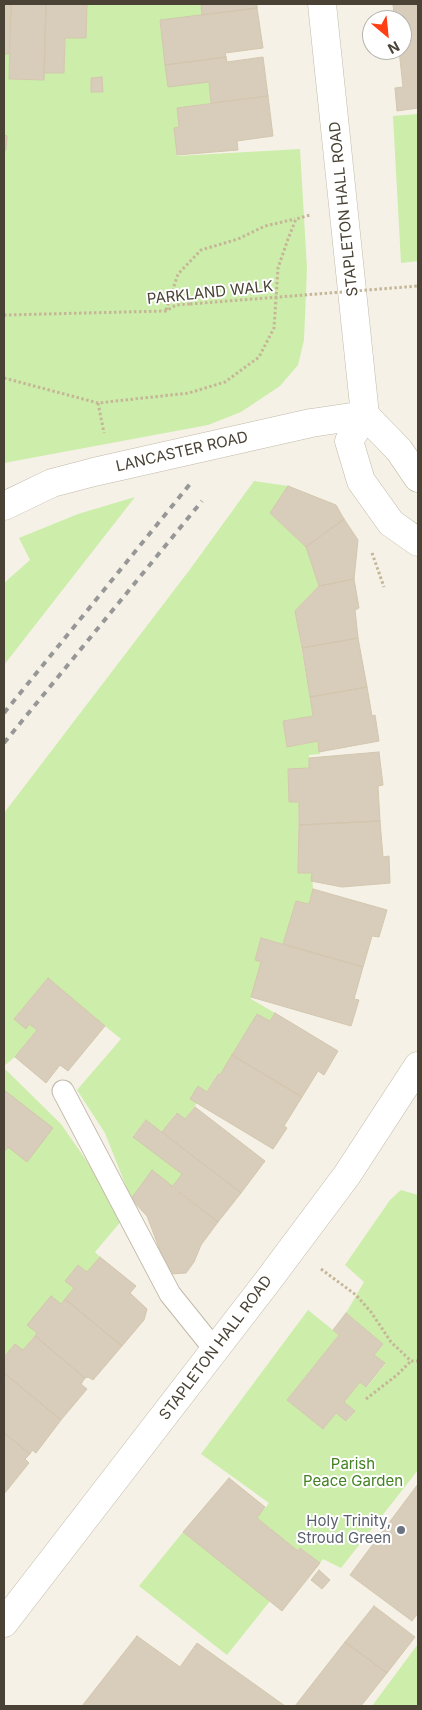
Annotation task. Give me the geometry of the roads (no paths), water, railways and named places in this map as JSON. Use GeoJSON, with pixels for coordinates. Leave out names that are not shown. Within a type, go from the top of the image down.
{"type":"FeatureCollection","features":[{"type":"Feature","properties":{"kind":"street","name":"STAPLETON HALL ROAD"},"geometry":{"type":"LineString","coordinates":[[322,4],[364,415]]}},
{"type":"Feature","properties":{"kind":"street"},"geometry":{"type":"LineString","coordinates":[[418,478],[399,450],[364,415],[349,441],[361,481],[391,524],[418,542]]}},
{"type":"Feature","properties":{"kind":"street","name":"LANCASTER ROAD"},"geometry":{"type":"LineString","coordinates":[[4,506],[52,483],[94,472],[302,425],[364,415]]}},
{"type":"Feature","properties":{"kind":"street","name":"STAPLETON HALL ROAD"},"geometry":{"type":"LineString","coordinates":[[4,1623],[215,1350],[347,1175],[418,1066]]}},
{"type":"Feature","properties":{"kind":"lane"},"geometry":{"type":"LineString","coordinates":[[64,1092],[170,1294],[215,1350]]}},
{"type":"Feature","properties":{"kind":"railway"},"geometry":{"type":"LineString","coordinates":[[4,713],[190,484]]}},
{"type":"Feature","properties":{"kind":"railway"},"geometry":{"type":"LineString","coordinates":[[4,743],[202,501]]}},
{"type":"Feature","properties":{"kind":"place","name":"Holy Trinity, Stroud Green"},"geometry":{"type":"Point","coordinates":[401,1530]}},
{"type":"Feature","properties":{"kind":"park label","name":"Parish Peace Garden"},"geometry":{"type":"Point","coordinates":[353,1472]}}]}
